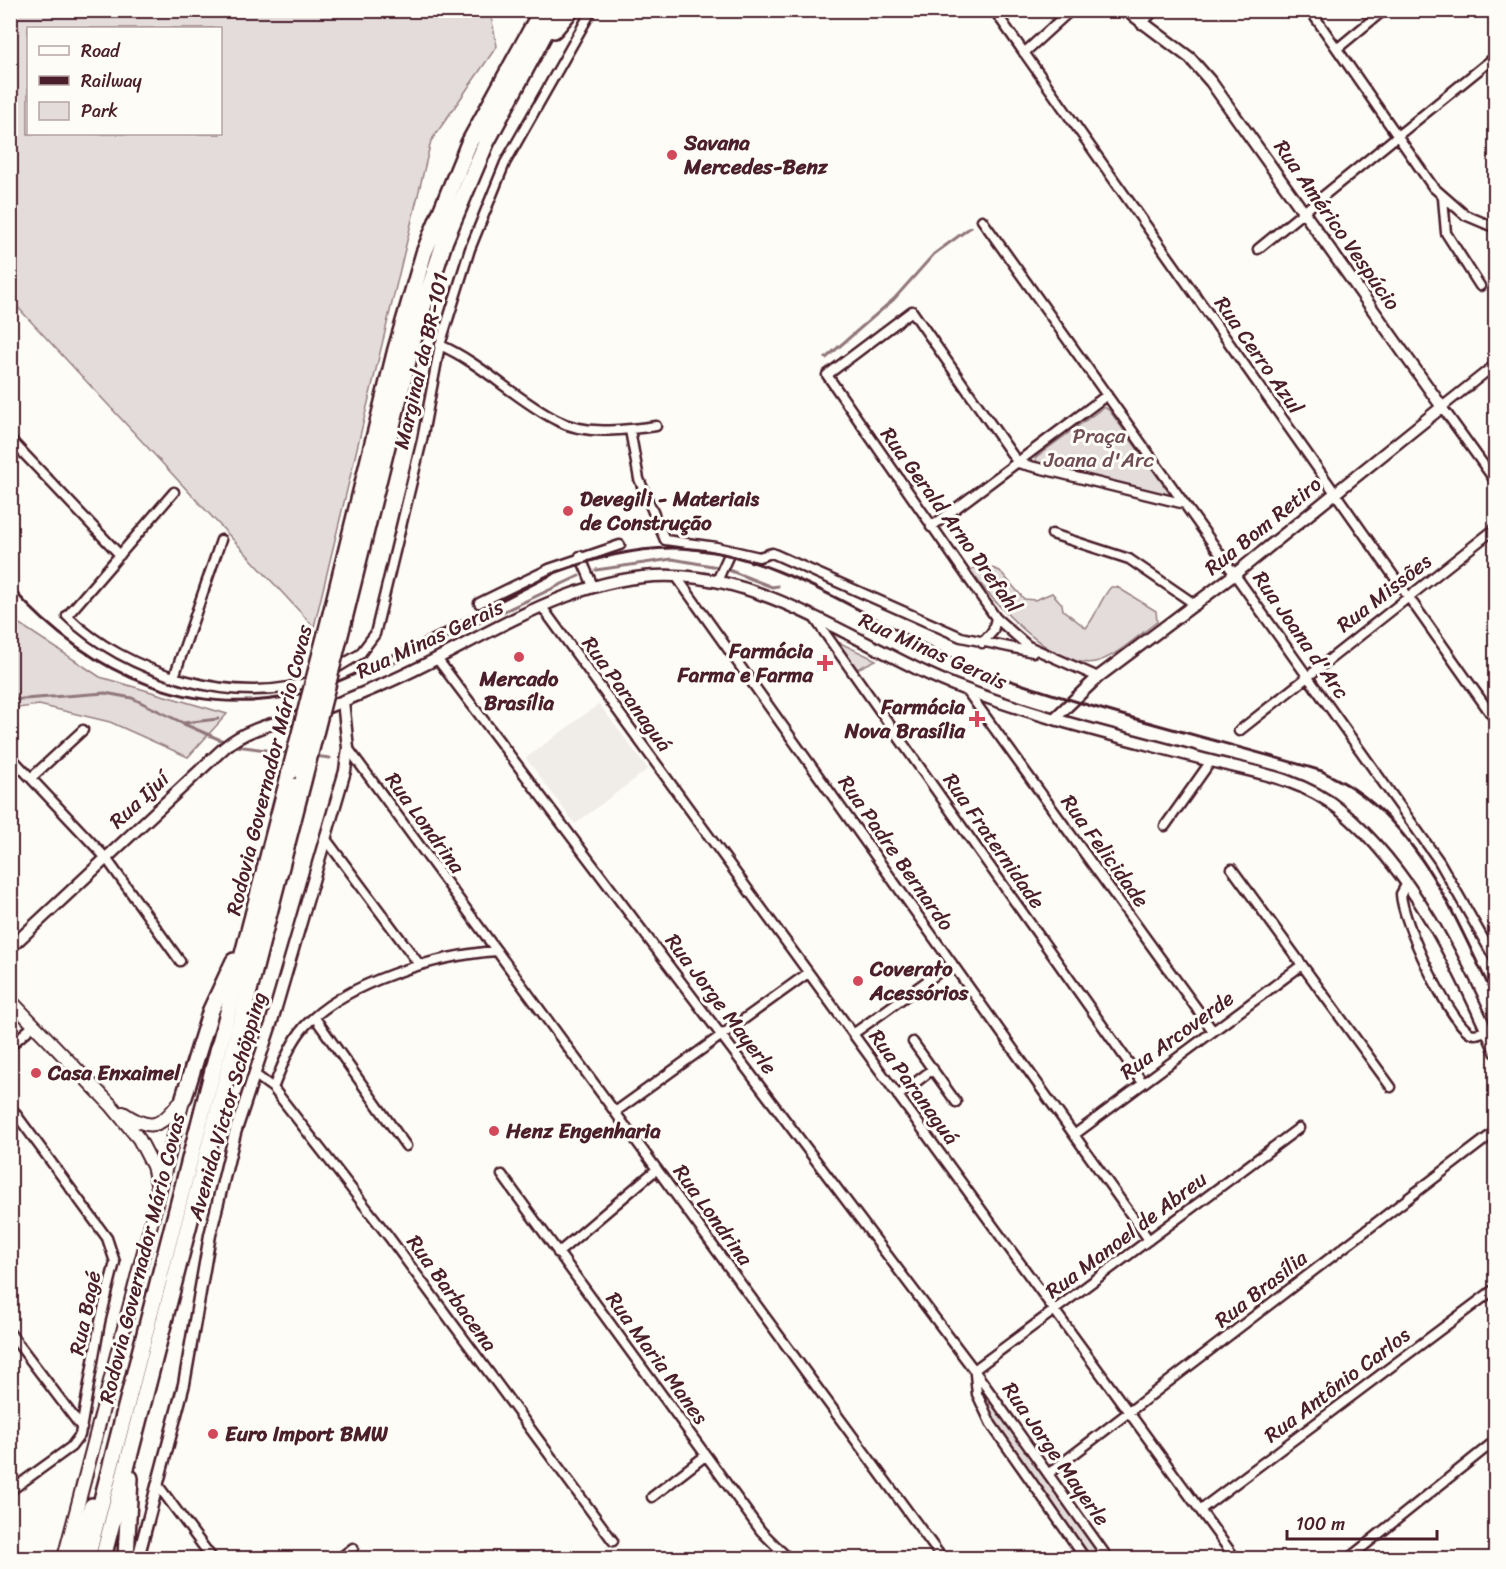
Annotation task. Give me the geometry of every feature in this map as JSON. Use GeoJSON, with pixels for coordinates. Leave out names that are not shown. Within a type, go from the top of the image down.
{"type":"FeatureCollection","features":[{"type":"Feature","properties":{"kind":"highway","name":"Rodovia Governador Mário Covas"},"geometry":{"type":"LineString","coordinates":[[103,1558],[303,781],[399,338],[424,253],[469,143],[542,10]]}},
{"type":"Feature","properties":{"kind":"highway","name":"Rodovia Governador Mário Covas"},"geometry":{"type":"LineString","coordinates":[[87,1558],[290,772],[336,622],[432,276],[468,182],[557,10]]}},
{"type":"Feature","properties":{"kind":"highway"},"geometry":{"type":"LineString","coordinates":[[534,52],[571,10]]}},
{"type":"Feature","properties":{"kind":"highway"},"geometry":{"type":"LineString","coordinates":[[184,1097],[211,1010],[250,926]]}},
{"type":"Feature","properties":{"kind":"highway"},"geometry":{"type":"LineString","coordinates":[[126,1558],[132,1442]]}},
{"type":"Feature","properties":{"kind":"highway"},"geometry":{"type":"LineString","coordinates":[[72,1558],[116,1444]]}},
{"type":"Feature","properties":{"kind":"main road","name":"Rua Américo Vespúcio"},"geometry":{"type":"LineString","coordinates":[[1126,10],[1200,69],[1442,407]]}},
{"type":"Feature","properties":{"kind":"main road","name":"Rua Bom Retiro"},"geometry":{"type":"LineString","coordinates":[[1055,718],[1098,677],[1235,574],[1442,407]]}},
{"type":"Feature","properties":{"kind":"main road","name":"Rua Minas Gerais"},"geometry":{"type":"LineString","coordinates":[[314,712],[438,660],[542,607],[593,586],[634,577],[676,576],[717,581],[770,598],[968,691],[1055,718],[1274,776],[1325,800],[1367,837],[1406,885],[1431,923],[1496,1052]]}},
{"type":"Feature","properties":{"kind":"main road","name":"Avenida Victor Schöpping"},"geometry":{"type":"LineString","coordinates":[[138,1558],[186,1373],[217,1203],[345,771],[348,748],[343,701]]}},
{"type":"Feature","properties":{"kind":"main road","name":"Rua Ijuí"},"geometry":{"type":"LineString","coordinates":[[10,948],[234,739],[256,729],[314,712]]}},
{"type":"Feature","properties":{"kind":"main road"},"geometry":{"type":"LineString","coordinates":[[10,1000],[111,1105],[148,1152],[159,1192]]}},
{"type":"Feature","properties":{"kind":"main road"},"geometry":{"type":"LineString","coordinates":[[111,1105],[138,1124],[151,1126],[169,1116],[184,1097]]}},
{"type":"Feature","properties":{"kind":"main road"},"geometry":{"type":"LineString","coordinates":[[64,1558],[184,1097]]}},
{"type":"Feature","properties":{"kind":"street","name":"Marginal da BR-101"},"geometry":{"type":"LineString","coordinates":[[120,555],[67,616],[82,631],[118,656],[174,677],[242,689],[286,688],[315,679],[347,663],[367,646],[377,628],[422,440],[440,345],[470,249],[505,163],[592,10]]}},
{"type":"Feature","properties":{"kind":"street","name":"Rua Cerro Azul"},"geometry":{"type":"LineString","coordinates":[[994,10],[1496,721]]}},
{"type":"Feature","properties":{"kind":"street"},"geometry":{"type":"LineString","coordinates":[[1024,53],[1071,10]]}},
{"type":"Feature","properties":{"kind":"street"},"geometry":{"type":"LineString","coordinates":[[1141,24],[1155,10]]}},
{"type":"Feature","properties":{"kind":"street"},"geometry":{"type":"LineString","coordinates":[[1310,10],[1443,198],[1465,215],[1494,225]]}},
{"type":"Feature","properties":{"kind":"street"},"geometry":{"type":"LineString","coordinates":[[1338,48],[1384,10]]}},
{"type":"Feature","properties":{"kind":"street"},"geometry":{"type":"LineString","coordinates":[[1258,249],[1496,56]]}},
{"type":"Feature","properties":{"kind":"street"},"geometry":{"type":"LineString","coordinates":[[1443,198],[1446,233],[1480,286]]}},
{"type":"Feature","properties":{"kind":"street","name":"Rua Joana d'Arc"},"geometry":{"type":"LineString","coordinates":[[982,220],[1439,861],[1496,960]]}},
{"type":"Feature","properties":{"kind":"street","name":"Rua Gerald Arno Drefahl"},"geometry":{"type":"LineString","coordinates":[[1017,463],[912,311],[827,375],[996,618],[1019,640],[1042,654],[1098,677]]}},
{"type":"Feature","properties":{"kind":"street"},"geometry":{"type":"LineString","coordinates":[[440,345],[472,362],[558,421],[592,429],[630,430],[656,426]]}},
{"type":"Feature","properties":{"kind":"street","name":"Rua Bom Retiro"},"geometry":{"type":"LineString","coordinates":[[1442,407],[1496,364]]}},
{"type":"Feature","properties":{"kind":"street"},"geometry":{"type":"LineString","coordinates":[[931,527],[1107,395]]}},
{"type":"Feature","properties":{"kind":"street","name":"Rua Américo Vespúcio"},"geometry":{"type":"LineString","coordinates":[[1442,407],[1496,482]]}},
{"type":"Feature","properties":{"kind":"street"},"geometry":{"type":"LineString","coordinates":[[630,430],[639,479],[665,540],[731,550],[759,557],[772,553],[961,637],[1042,654]]}},
{"type":"Feature","properties":{"kind":"street"},"geometry":{"type":"LineString","coordinates":[[10,439],[120,555],[174,492]]}},
{"type":"Feature","properties":{"kind":"street"},"geometry":{"type":"LineString","coordinates":[[1017,463],[1185,504]]}},
{"type":"Feature","properties":{"kind":"street","name":"Rua Missões"},"geometry":{"type":"LineString","coordinates":[[1239,731],[1496,528]]}},
{"type":"Feature","properties":{"kind":"street"},"geometry":{"type":"LineString","coordinates":[[1052,534],[1143,566],[1196,604]]}},
{"type":"Feature","properties":{"kind":"street"},"geometry":{"type":"LineString","coordinates":[[174,677],[221,540]]}},
{"type":"Feature","properties":{"kind":"street"},"geometry":{"type":"LineString","coordinates":[[479,603],[580,556],[620,545]]}},
{"type":"Feature","properties":{"kind":"street"},"geometry":{"type":"LineString","coordinates":[[717,581],[731,550]]}},
{"type":"Feature","properties":{"kind":"street"},"geometry":{"type":"LineString","coordinates":[[580,556],[593,586]]}},
{"type":"Feature","properties":{"kind":"street","name":"Rua Padre Bernardo"},"geometry":{"type":"LineString","coordinates":[[676,576],[1149,1240]]}},
{"type":"Feature","properties":{"kind":"street","name":"Rua Paranaguá"},"geometry":{"type":"LineString","coordinates":[[542,607],[1235,1558]]}},
{"type":"Feature","properties":{"kind":"street"},"geometry":{"type":"LineString","coordinates":[[982,643],[993,631],[996,618]]}},
{"type":"Feature","properties":{"kind":"street","name":"Rua Fraternidade"},"geometry":{"type":"LineString","coordinates":[[815,619],[1143,1083]]}},
{"type":"Feature","properties":{"kind":"street","name":"Rua Jorge Mayerle"},"geometry":{"type":"LineString","coordinates":[[438,660],[974,1370],[1108,1558]]}},
{"type":"Feature","properties":{"kind":"street","name":"Rua Felicidade"},"geometry":{"type":"LineString","coordinates":[[968,691],[1213,1031]]}},
{"type":"Feature","properties":{"kind":"street"},"geometry":{"type":"LineString","coordinates":[[31,778],[83,730]]}},
{"type":"Feature","properties":{"kind":"street","name":"Rua Londrina"},"geometry":{"type":"LineString","coordinates":[[348,748],[942,1558]]}},
{"type":"Feature","properties":{"kind":"street"},"geometry":{"type":"LineString","coordinates":[[10,756],[106,858],[180,961]]}},
{"type":"Feature","properties":{"kind":"street"},"geometry":{"type":"LineString","coordinates":[[1165,826],[1211,761]]}},
{"type":"Feature","properties":{"kind":"street"},"geometry":{"type":"LineString","coordinates":[[325,838],[419,963]]}},
{"type":"Feature","properties":{"kind":"street"},"geometry":{"type":"LineString","coordinates":[[1232,868],[1391,1087]]}},
{"type":"Feature","properties":{"kind":"street"},"geometry":{"type":"LineString","coordinates":[[1406,885],[1401,894],[1405,915],[1442,999],[1467,1031],[1477,1034],[1486,1031]]}},
{"type":"Feature","properties":{"kind":"street"},"geometry":{"type":"LineString","coordinates":[[273,1088],[293,1042],[315,1018],[338,1001],[419,963],[465,953],[497,951]]}},
{"type":"Feature","properties":{"kind":"street"},"geometry":{"type":"LineString","coordinates":[[853,1034],[952,963]]}},
{"type":"Feature","properties":{"kind":"street","name":"Rua Arcoverde"},"geometry":{"type":"LineString","coordinates":[[1074,1134],[1302,965]]}},
{"type":"Feature","properties":{"kind":"street"},"geometry":{"type":"LineString","coordinates":[[615,1112],[808,973]]}},
{"type":"Feature","properties":{"kind":"street"},"geometry":{"type":"LineString","coordinates":[[315,1018],[406,1146]]}},
{"type":"Feature","properties":{"kind":"street"},"geometry":{"type":"LineString","coordinates":[[10,1046],[34,1025]]}},
{"type":"Feature","properties":{"kind":"street"},"geometry":{"type":"LineString","coordinates":[[913,1042],[956,1102]]}},
{"type":"Feature","properties":{"kind":"street"},"geometry":{"type":"LineString","coordinates":[[898,1096],[933,1069]]}},
{"type":"Feature","properties":{"kind":"street","name":"Rua Barbacena"},"geometry":{"type":"LineString","coordinates":[[254,1074],[273,1088],[389,1237],[613,1541]]}},
{"type":"Feature","properties":{"kind":"street","name":"Rua Bagé"},"geometry":{"type":"LineString","coordinates":[[10,1106],[107,1238],[113,1253],[113,1272],[100,1322],[81,1428],[76,1441],[10,1491]]}},
{"type":"Feature","properties":{"kind":"street","name":"Rua Manoel de Abreu"},"geometry":{"type":"LineString","coordinates":[[974,1370],[1299,1128]]}},
{"type":"Feature","properties":{"kind":"street","name":"Rua Brasília"},"geometry":{"type":"LineString","coordinates":[[1048,1474],[1496,1131]]}},
{"type":"Feature","properties":{"kind":"street"},"geometry":{"type":"LineString","coordinates":[[558,1253],[657,1169]]}},
{"type":"Feature","properties":{"kind":"street","name":"Rua Maria Manes"},"geometry":{"type":"LineString","coordinates":[[502,1175],[761,1531],[788,1558]]}},
{"type":"Feature","properties":{"kind":"street","name":"Rua Antônio Carlos"},"geometry":{"type":"LineString","coordinates":[[1200,1510],[1496,1288]]}},
{"type":"Feature","properties":{"kind":"street"},"geometry":{"type":"LineString","coordinates":[[10,1333],[81,1428]]}},
{"type":"Feature","properties":{"kind":"street","name":"Rua Jorge Mayerle"},"geometry":{"type":"LineString","coordinates":[[974,1370],[977,1394],[991,1424],[1085,1558]]}},
{"type":"Feature","properties":{"kind":"street"},"geometry":{"type":"LineString","coordinates":[[1349,1558],[1496,1440]]}},
{"type":"Feature","properties":{"kind":"street"},"geometry":{"type":"LineString","coordinates":[[652,1497],[705,1456]]}},
{"type":"Feature","properties":{"kind":"street"},"geometry":{"type":"LineString","coordinates":[[157,1484],[212,1558]]}},
{"type":"Feature","properties":{"kind":"street"},"geometry":{"type":"LineString","coordinates":[[340,1558],[353,1548]]}},
{"type":"Feature","properties":{"kind":"shaded area"},"geometry":{"type":"Polygon","coordinates":[[[599,704],[648,769],[575,824],[526,758],[599,704]]]}},
{"type":"Feature","properties":{"kind":"green space"},"geometry":{"type":"Polygon","coordinates":[[[11,10],[490,11],[497,46],[431,141],[314,627],[11,300],[11,10]]]}},
{"type":"Feature","properties":{"kind":"green space","name":"Praça Joana d'Arc"},"geometry":{"type":"Polygon","coordinates":[[[1104,407],[1109,410],[1174,499],[1037,465],[1036,457],[1104,407]]]}},
{"type":"Feature","properties":{"kind":"green space"},"geometry":{"type":"Polygon","coordinates":[[[981,564],[1000,571],[1024,599],[1035,600],[1052,593],[1062,604],[1063,610],[1086,628],[1111,587],[1117,587],[1156,611],[1157,622],[1110,656],[1095,662],[1078,662],[1043,645],[1008,615],[970,570],[981,564]]]}},
{"type":"Feature","properties":{"kind":"green space"},"geometry":{"type":"Polygon","coordinates":[[[11,614],[15,621],[100,677],[227,714],[188,757],[110,722],[39,705],[11,709],[11,614]]]}},
{"type":"Feature","properties":{"kind":"green space"},"geometry":{"type":"Polygon","coordinates":[[[838,642],[876,660],[857,669],[838,642]]]}},
{"type":"Feature","properties":{"kind":"green space"},"geometry":{"type":"Polygon","coordinates":[[[990,1403],[1102,1558],[1092,1558],[986,1409],[990,1403]]]}},
{"type":"Feature","properties":{"kind":"waterway"},"geometry":{"type":"LineString","coordinates":[[826,358],[894,299],[934,254],[971,227]]}},
{"type":"Feature","properties":{"kind":"waterway"},"geometry":{"type":"LineString","coordinates":[[596,570],[672,559],[718,567]]}},
{"type":"Feature","properties":{"kind":"waterway"},"geometry":{"type":"LineString","coordinates":[[726,569],[772,587],[778,586]]}},
{"type":"Feature","properties":{"kind":"waterway"},"geometry":{"type":"LineString","coordinates":[[390,665],[579,576]]}},
{"type":"Feature","properties":{"kind":"waterway"},"geometry":{"type":"LineString","coordinates":[[10,700],[105,693],[132,698],[183,723],[218,719]]}},
{"type":"Feature","properties":{"kind":"waterway"},"geometry":{"type":"LineString","coordinates":[[184,724],[223,741]]}},
{"type":"Feature","properties":{"kind":"waterway"},"geometry":{"type":"LineString","coordinates":[[236,746],[289,753]]}},
{"type":"Feature","properties":{"kind":"waterway"},"geometry":{"type":"LineString","coordinates":[[314,756],[330,758]]}},
{"type":"Feature","properties":{"kind":"railway"},"geometry":{"type":"LineString","coordinates":[[10,586],[41,618],[75,645],[112,668],[150,685],[190,697],[232,701],[276,699],[332,684],[557,572],[599,559],[628,552],[672,548],[713,552],[754,562],[795,578],[913,639],[991,674],[1114,713],[1322,771],[1346,784],[1379,809],[1421,858],[1438,885],[1496,1001]]}},
{"type":"Feature","properties":{"kind":"place","name":"Savana Mercedes-Benz"},"geometry":{"type":"Point","coordinates":[672,155]}},
{"type":"Feature","properties":{"kind":"place","name":"Devegili - Materiais de Construção"},"geometry":{"type":"Point","coordinates":[568,511]}},
{"type":"Feature","properties":{"kind":"place","name":"Mercado Brasília"},"geometry":{"type":"Point","coordinates":[519,657]}},
{"type":"Feature","properties":{"kind":"place","name":"Farmácia Farma e Farma"},"geometry":{"type":"Point","coordinates":[825,663]}},
{"type":"Feature","properties":{"kind":"place","name":"Farmácia Nova Brasília"},"geometry":{"type":"Point","coordinates":[977,719]}},
{"type":"Feature","properties":{"kind":"place","name":"Coverato Acessórios"},"geometry":{"type":"Point","coordinates":[858,981]}},
{"type":"Feature","properties":{"kind":"place","name":"Casa Enxaimel"},"geometry":{"type":"Point","coordinates":[36,1073]}},
{"type":"Feature","properties":{"kind":"place","name":"Henz Engenharia"},"geometry":{"type":"Point","coordinates":[494,1131]}},
{"type":"Feature","properties":{"kind":"place","name":"Euro Import BMW"},"geometry":{"type":"Point","coordinates":[213,1434]}}]}
